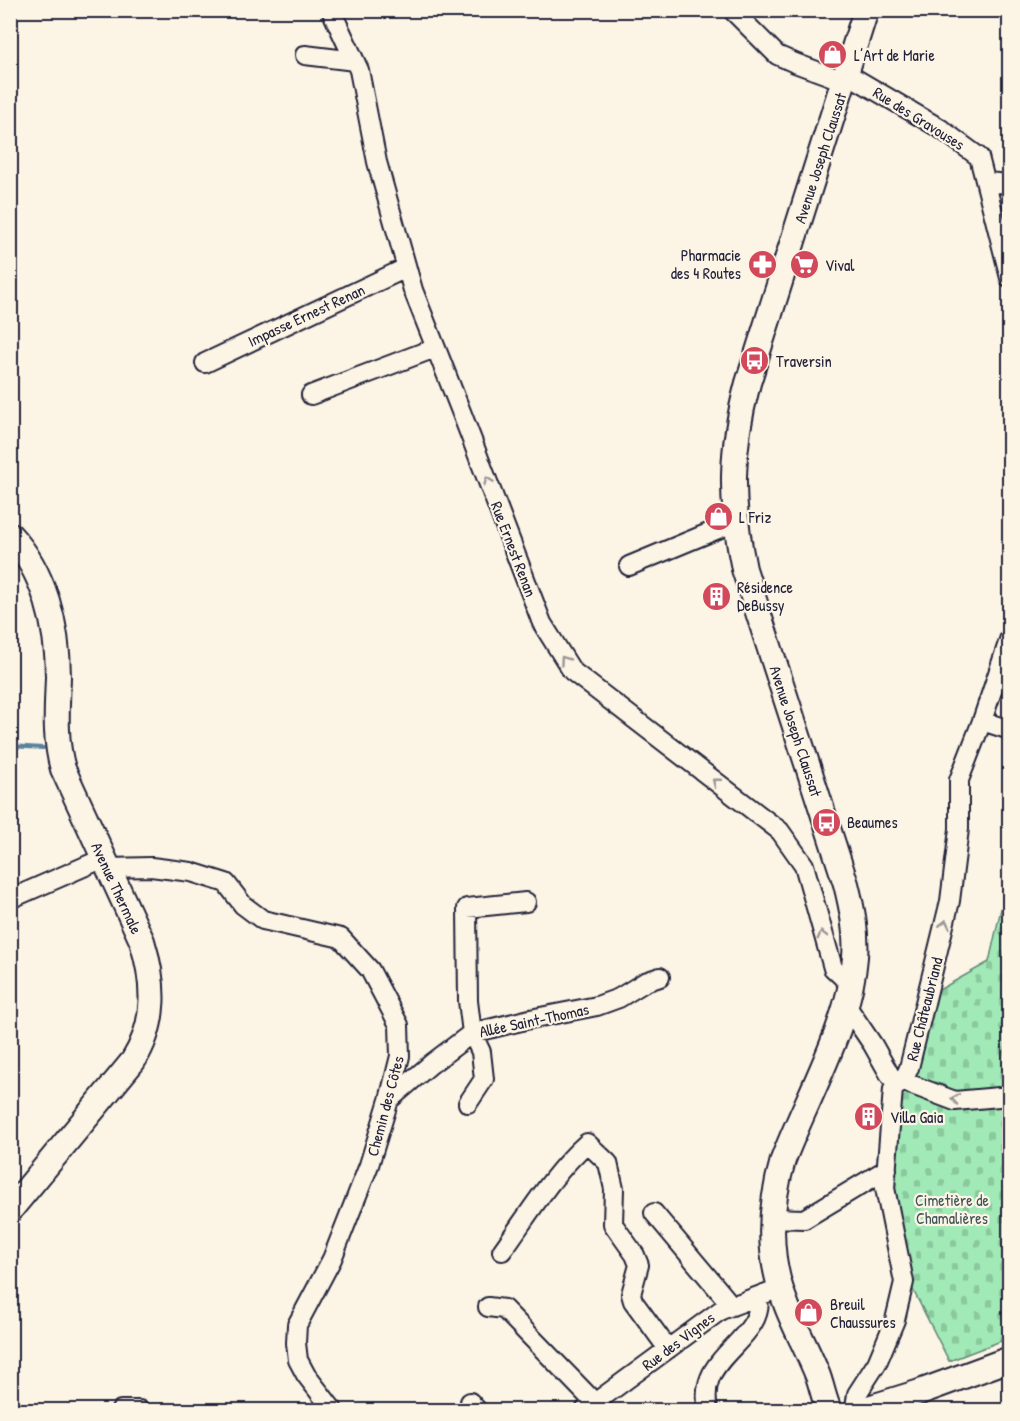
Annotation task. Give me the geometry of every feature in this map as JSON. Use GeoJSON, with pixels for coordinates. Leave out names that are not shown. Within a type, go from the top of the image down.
{"type":"FeatureCollection","features":[{"type":"Feature","properties":{"kind":"main road","name":"Avenue Joseph Claussat"},"geometry":{"type":"LineString","coordinates":[[849,1410],[819,1377],[769,1292],[772,1252],[771,1218],[777,1181],[783,1160],[848,995],[855,957],[852,906],[747,578],[735,522],[734,473],[737,435],[743,403],[866,10]]}},
{"type":"Feature","properties":{"kind":"main road","name":"Avenue Thermale"},"geometry":{"type":"LineString","coordinates":[[10,535],[30,558],[45,596],[57,652],[56,718],[60,758],[142,941],[148,961],[152,1001],[149,1026],[141,1049],[133,1061],[10,1210]]}},
{"type":"Feature","properties":{"kind":"main road"},"geometry":{"type":"LineString","coordinates":[[849,1410],[920,1392],[1010,1359]]}},
{"type":"Feature","properties":{"kind":"main road"},"geometry":{"type":"LineString","coordinates":[[919,1410],[956,1393],[1010,1374]]}},
{"type":"Feature","properties":{"kind":"street","name":"Rue Ernest Renan"},"geometry":{"type":"LineString","coordinates":[[331,10],[359,70],[377,162],[413,291],[542,623],[556,649],[572,671],[780,831],[804,865],[833,968],[891,1077],[903,1081]]}},
{"type":"Feature","properties":{"kind":"street","name":"Rue des Gravouses"},"geometry":{"type":"LineString","coordinates":[[732,10],[777,54],[833,77],[856,79],[942,129],[979,157],[1010,278]]}},
{"type":"Feature","properties":{"kind":"street"},"geometry":{"type":"LineString","coordinates":[[305,55],[355,61]]}},
{"type":"Feature","properties":{"kind":"street"},"geometry":{"type":"LineString","coordinates":[[986,182],[1010,184]]}},
{"type":"Feature","properties":{"kind":"street","name":"Impasse Ernest Renan"},"geometry":{"type":"LineString","coordinates":[[205,363],[406,268]]}},
{"type":"Feature","properties":{"kind":"street"},"geometry":{"type":"LineString","coordinates":[[311,395],[435,348]]}},
{"type":"Feature","properties":{"kind":"street"},"geometry":{"type":"LineString","coordinates":[[628,566],[735,522]]}},
{"type":"Feature","properties":{"kind":"street","name":"Rue Châteaubriand"},"geometry":{"type":"LineString","coordinates":[[849,1410],[877,1363],[894,1320],[904,1282],[885,1188],[893,1089],[903,1081],[909,1068],[950,901],[959,829],[959,780],[982,721],[1010,637]]}},
{"type":"Feature","properties":{"kind":"street"},"geometry":{"type":"LineString","coordinates":[[982,721],[1010,730]]}},
{"type":"Feature","properties":{"kind":"street"},"geometry":{"type":"LineString","coordinates":[[10,899],[106,863]]}},
{"type":"Feature","properties":{"kind":"street","name":"Chemin des Côtes"},"geometry":{"type":"LineString","coordinates":[[106,863],[190,872],[226,883],[243,905],[263,920],[341,938],[370,970],[399,1025],[400,1056],[369,1165],[332,1259],[297,1325],[298,1360],[306,1375],[333,1410]]}},
{"type":"Feature","properties":{"kind":"street"},"geometry":{"type":"LineString","coordinates":[[468,1103],[484,1079],[481,1052],[472,1033],[468,1001],[467,908],[526,902]]}},
{"type":"Feature","properties":{"kind":"street","name":"Allée Saint-Thomas"},"geometry":{"type":"LineString","coordinates":[[389,1100],[430,1064],[472,1033],[597,1006],[619,998],[645,982],[660,976]]}},
{"type":"Feature","properties":{"kind":"street"},"geometry":{"type":"LineString","coordinates":[[903,1081],[955,1101],[1010,1096]]}},
{"type":"Feature","properties":{"kind":"street"},"geometry":{"type":"LineString","coordinates":[[502,1251],[568,1160],[587,1143],[608,1163],[614,1189],[613,1224],[635,1255],[639,1265],[631,1294],[633,1301],[668,1348]]}},
{"type":"Feature","properties":{"kind":"street"},"geometry":{"type":"LineString","coordinates":[[771,1218],[804,1219],[887,1170]]}},
{"type":"Feature","properties":{"kind":"street"},"geometry":{"type":"LineString","coordinates":[[654,1213],[732,1306]]}},
{"type":"Feature","properties":{"kind":"street"},"geometry":{"type":"LineString","coordinates":[[708,1410],[707,1387],[710,1375],[756,1318],[769,1292]]}},
{"type":"Feature","properties":{"kind":"street","name":"Rue des Vignes"},"geometry":{"type":"LineString","coordinates":[[590,1407],[721,1310],[769,1292]]}},
{"type":"Feature","properties":{"kind":"street"},"geometry":{"type":"LineString","coordinates":[[488,1307],[504,1309],[590,1407]]}},
{"type":"Feature","properties":{"kind":"street"},"geometry":{"type":"LineString","coordinates":[[121,1410],[139,1410]]}},
{"type":"Feature","properties":{"kind":"green space","name":"Cimetière de Chamalières"},"geometry":{"type":"Polygon","coordinates":[[[1009,873],[1009,1338],[949,1361],[906,1276],[893,1211],[902,1093],[918,1069],[937,991],[989,962],[1009,873]]]}},
{"type":"Feature","properties":{"kind":"waterway"},"geometry":{"type":"LineString","coordinates":[[10,746],[43,748]]}},
{"type":"Feature","properties":{"kind":"place","name":"L’Art de Marie"},"geometry":{"type":"Point","coordinates":[833,55]}},
{"type":"Feature","properties":{"kind":"place","name":"Pharmacie des 4 Routes"},"geometry":{"type":"Point","coordinates":[762,264]}},
{"type":"Feature","properties":{"kind":"place","name":"Vival"},"geometry":{"type":"Point","coordinates":[804,265]}},
{"type":"Feature","properties":{"kind":"place","name":"Traversin"},"geometry":{"type":"Point","coordinates":[755,361]}},
{"type":"Feature","properties":{"kind":"place","name":"L Friz"},"geometry":{"type":"Point","coordinates":[718,517]}},
{"type":"Feature","properties":{"kind":"place","name":"Résidence DeBussy"},"geometry":{"type":"Point","coordinates":[716,596]}},
{"type":"Feature","properties":{"kind":"place","name":"Beaumes"},"geometry":{"type":"Point","coordinates":[826,822]}},
{"type":"Feature","properties":{"kind":"place","name":"Villa Gaia"},"geometry":{"type":"Point","coordinates":[869,1117]}},
{"type":"Feature","properties":{"kind":"place","name":"Breuil Chaussures"},"geometry":{"type":"Point","coordinates":[809,1313]}}]}
